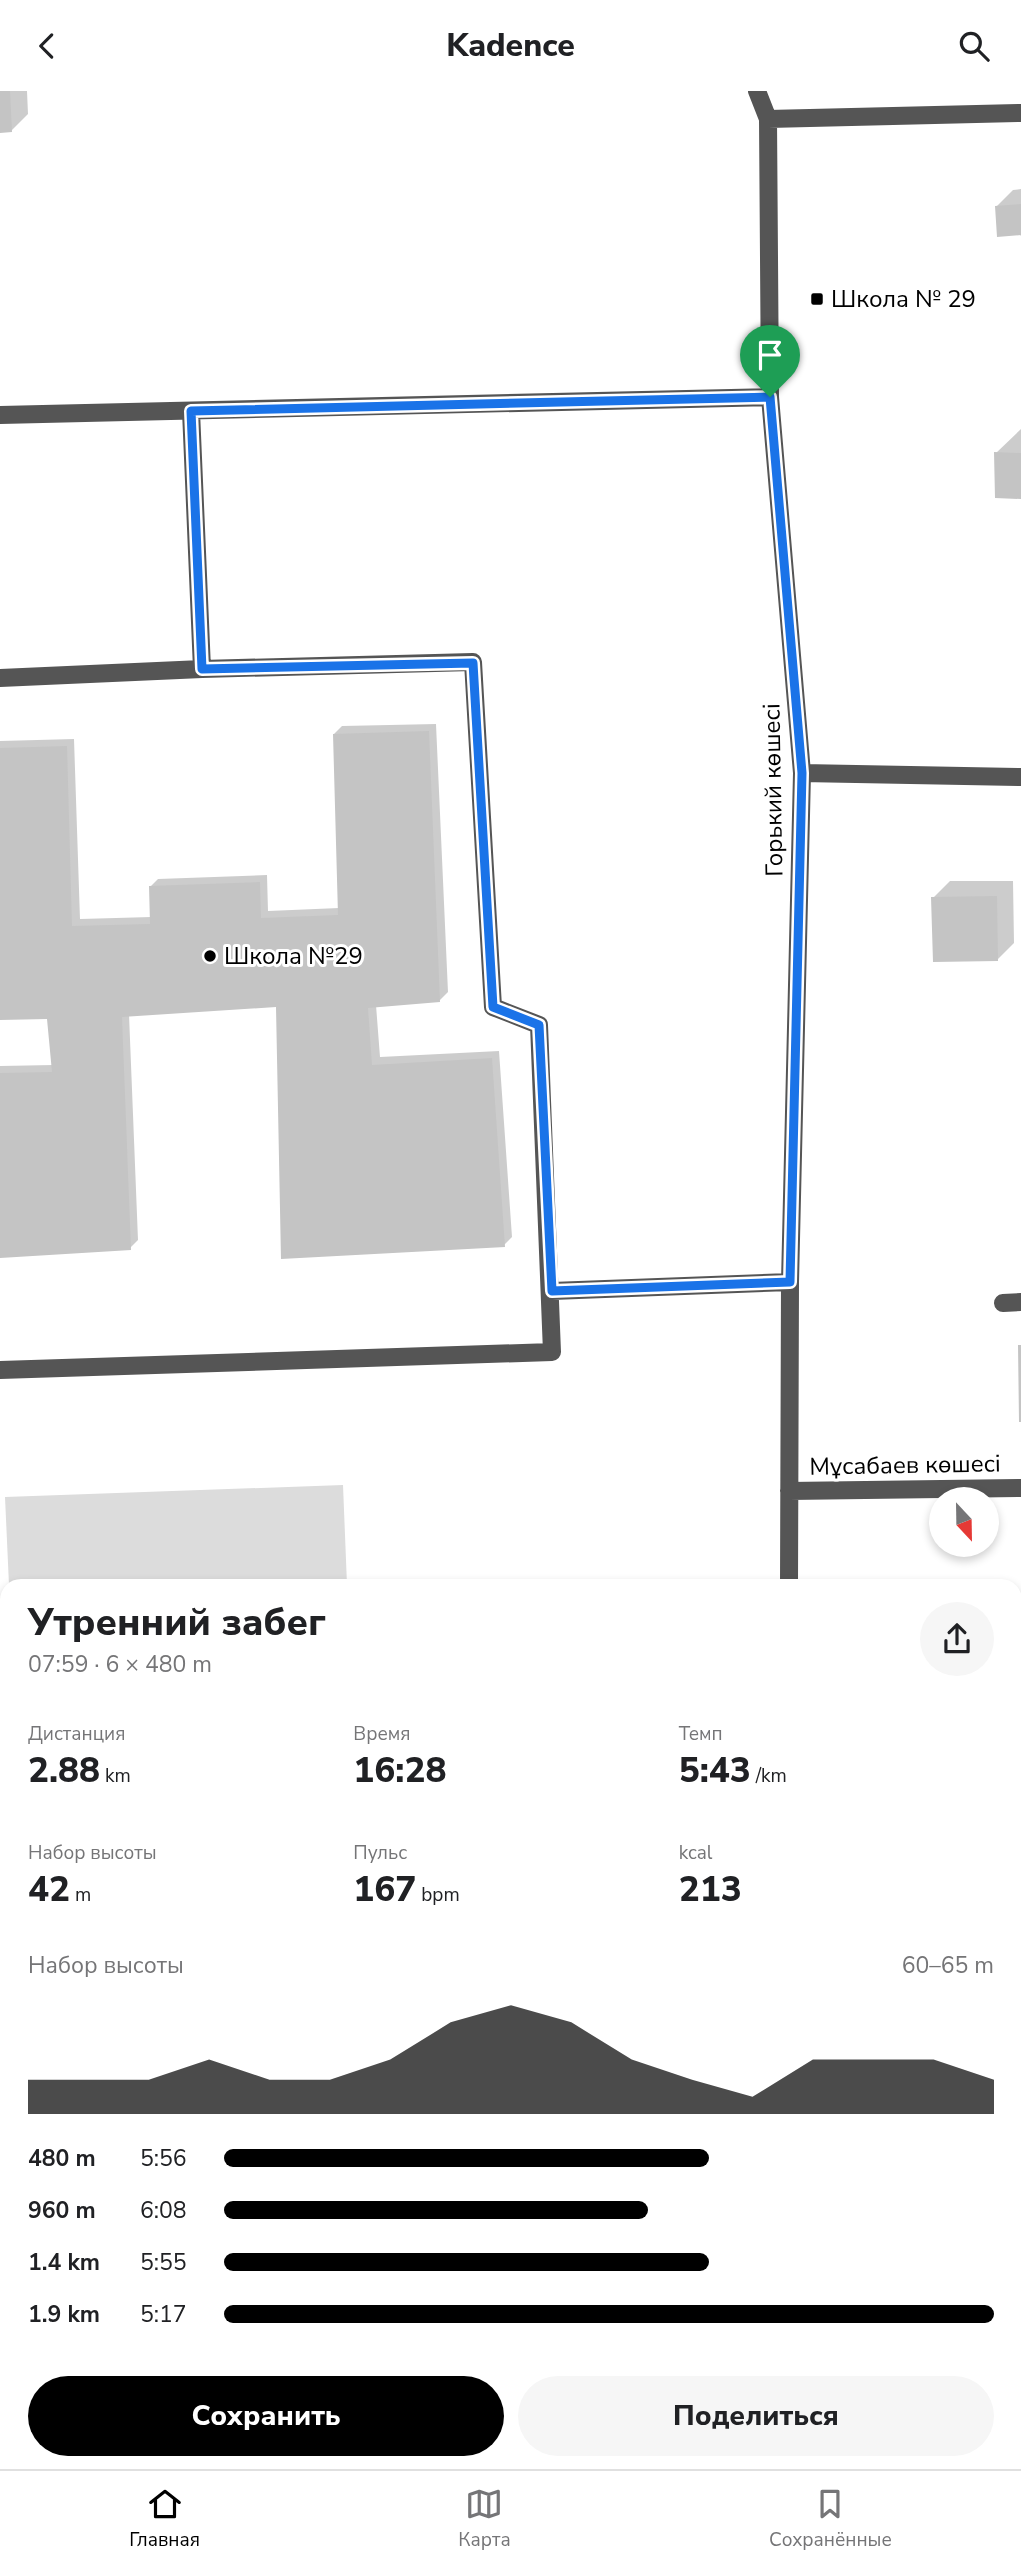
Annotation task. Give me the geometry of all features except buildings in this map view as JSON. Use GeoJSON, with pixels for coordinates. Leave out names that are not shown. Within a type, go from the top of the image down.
{"type":"FeatureCollection","features":[{"type":"Feature","properties":{"kind":"street","name":"Горький көшесі"},"geometry":{"type":"LineString","coordinates":[[757,91],[768,119],[770,397],[802,773],[790,1282],[789,1579]]}},
{"type":"Feature","properties":{"kind":"street"},"geometry":{"type":"LineString","coordinates":[[768,119],[1021,113]]}},
{"type":"Feature","properties":{"kind":"street"},"geometry":{"type":"LineString","coordinates":[[0,415],[770,397]]}},
{"type":"Feature","properties":{"kind":"street"},"geometry":{"type":"LineString","coordinates":[[191,411],[202,669]]}},
{"type":"Feature","properties":{"kind":"street"},"geometry":{"type":"LineString","coordinates":[[0,678],[202,669],[473,663],[493,1007],[539,1025],[552,1291],[552,1352],[0,1370]]}},
{"type":"Feature","properties":{"kind":"street"},"geometry":{"type":"LineString","coordinates":[[802,773],[1021,777]]}},
{"type":"Feature","properties":{"kind":"street"},"geometry":{"type":"LineString","coordinates":[[552,1291],[790,1282]]}},
{"type":"Feature","properties":{"kind":"street","name":"Мұсабаев көшесі"},"geometry":{"type":"LineString","coordinates":[[789,1491],[1021,1488]]}},
{"type":"Feature","properties":{"kind":"shaded area"},"geometry":{"type":"Polygon","coordinates":[[[343,1485],[347,1579],[9,1579],[5,1497],[343,1485]]]}},
{"type":"Feature","properties":{"kind":"place","name":"Школа № 29"},"geometry":{"type":"Point","coordinates":[817,299]}},
{"type":"Feature","properties":{"kind":"place","name":"Школа №29"},"geometry":{"type":"Point","coordinates":[210,956]}},
{"type":"Feature","properties":{"kind":"route"},"geometry":{"type":"LineString","coordinates":[[770,397],[802,773],[790,1282],[552,1291],[539,1025],[493,1007],[473,663],[202,669],[191,411],[448,402],[770,397]]}}]}
